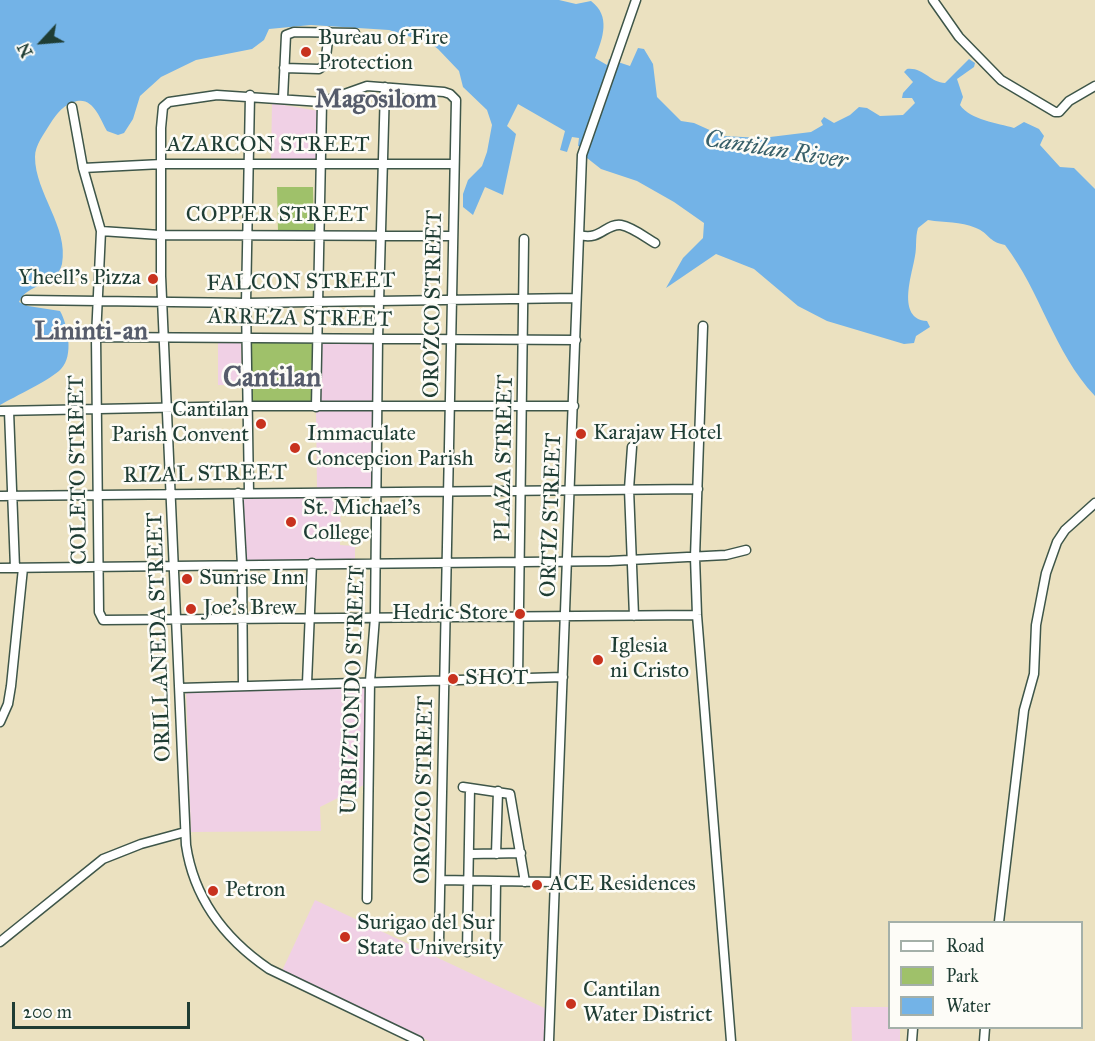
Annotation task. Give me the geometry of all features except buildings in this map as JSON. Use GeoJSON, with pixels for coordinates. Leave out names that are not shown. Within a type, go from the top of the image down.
{"type":"FeatureCollection","features":[{"type":"Feature","properties":{"kind":"street","name":"ORTIZ STREET"},"geometry":{"type":"LineString","coordinates":[[549,1041],[583,149],[636,0]]}},
{"type":"Feature","properties":{"kind":"street"},"geometry":{"type":"LineString","coordinates":[[933,0],[958,37],[1001,80],[1055,112],[1059,112],[1069,101],[1095,86]]}},
{"type":"Feature","properties":{"kind":"street"},"geometry":{"type":"LineString","coordinates":[[283,98],[286,35],[294,32],[355,33]]}},
{"type":"Feature","properties":{"kind":"street"},"geometry":{"type":"LineString","coordinates":[[284,68],[319,69],[326,65],[329,32]]}},
{"type":"Feature","properties":{"kind":"street"},"geometry":{"type":"LineString","coordinates":[[249,493],[246,303],[249,95],[322,102],[360,87],[385,87]]}},
{"type":"Feature","properties":{"kind":"street","name":"URBIZTONDO STREET"},"geometry":{"type":"LineString","coordinates":[[367,899],[370,681],[375,617],[378,338],[385,87]]}},
{"type":"Feature","properties":{"kind":"street","name":"OROZCO STREET"},"geometry":{"type":"LineString","coordinates":[[385,87],[444,92],[456,100],[440,942]]}},
{"type":"Feature","properties":{"kind":"street","name":"ORILLANEDA STREET"},"geometry":{"type":"LineString","coordinates":[[249,95],[199,96],[175,100],[164,107],[160,235],[188,859],[196,885],[216,921],[239,947],[269,969],[419,1041]]}},
{"type":"Feature","properties":{"kind":"street"},"geometry":{"type":"LineString","coordinates":[[316,407],[322,102]]}},
{"type":"Feature","properties":{"kind":"street","name":"COLETO STREET"},"geometry":{"type":"LineString","coordinates":[[72,107],[83,168],[101,231],[96,337],[96,494],[101,619],[177,621]]}},
{"type":"Feature","properties":{"kind":"street","name":"AZARCON STREET"},"geometry":{"type":"LineString","coordinates":[[83,168],[106,165],[162,164],[249,166],[453,164]]}},
{"type":"Feature","properties":{"kind":"street"},"geometry":{"type":"LineString","coordinates":[[580,235],[592,237],[614,225],[620,225],[655,243]]}},
{"type":"Feature","properties":{"kind":"street","name":"COPPER STREET"},"geometry":{"type":"LineString","coordinates":[[101,231],[160,235],[453,236]]}},
{"type":"Feature","properties":{"kind":"street","name":"PLAZA STREET"},"geometry":{"type":"LineString","coordinates":[[518,678],[525,339],[524,239]]}},
{"type":"Feature","properties":{"kind":"street","name":"FALCON STREET"},"geometry":{"type":"LineString","coordinates":[[26,300],[246,303],[576,298]]}},
{"type":"Feature","properties":{"kind":"street"},"geometry":{"type":"LineString","coordinates":[[703,326],[696,557],[697,615],[731,1041]]}},
{"type":"Feature","properties":{"kind":"street","name":"ARREZA STREET"},"geometry":{"type":"LineString","coordinates":[[96,337],[317,336],[576,340]]}},
{"type":"Feature","properties":{"kind":"street"},"geometry":{"type":"LineString","coordinates":[[0,722],[8,704],[11,686],[19,568],[5,411],[247,406],[451,408],[574,406]]}},
{"type":"Feature","properties":{"kind":"street"},"geometry":{"type":"LineString","coordinates":[[632,447],[629,489],[634,616]]}},
{"type":"Feature","properties":{"kind":"street","name":"RIZAL STREET"},"geometry":{"type":"LineString","coordinates":[[0,496],[698,489]]}},
{"type":"Feature","properties":{"kind":"street"},"geometry":{"type":"LineString","coordinates":[[238,493],[242,565],[243,685]]}},
{"type":"Feature","properties":{"kind":"street"},"geometry":{"type":"LineString","coordinates":[[999,921],[1024,710],[1034,674],[1036,625],[1046,573],[1057,542],[1065,530],[1095,503]]}},
{"type":"Feature","properties":{"kind":"street"},"geometry":{"type":"LineString","coordinates":[[0,568],[569,562],[696,557],[746,550]]}},
{"type":"Feature","properties":{"kind":"street"},"geometry":{"type":"LineString","coordinates":[[307,683],[312,563]]}},
{"type":"Feature","properties":{"kind":"street"},"geometry":{"type":"LineString","coordinates":[[177,621],[518,615],[697,615]]}},
{"type":"Feature","properties":{"kind":"street"},"geometry":{"type":"LineString","coordinates":[[180,688],[563,677]]}},
{"type":"Feature","properties":{"kind":"street"},"geometry":{"type":"LineString","coordinates":[[467,952],[471,854],[466,787],[511,796],[525,882]]}},
{"type":"Feature","properties":{"kind":"street"},"geometry":{"type":"LineString","coordinates":[[496,854],[498,792]]}},
{"type":"Feature","properties":{"kind":"street"},"geometry":{"type":"LineString","coordinates":[[0,942],[103,859],[141,844],[185,832]]}},
{"type":"Feature","properties":{"kind":"street"},"geometry":{"type":"LineString","coordinates":[[471,854],[520,853]]}},
{"type":"Feature","properties":{"kind":"street"},"geometry":{"type":"LineString","coordinates":[[441,880],[555,882]]}},
{"type":"Feature","properties":{"kind":"street"},"geometry":{"type":"LineString","coordinates":[[495,951],[496,881]]}},
{"type":"Feature","properties":{"kind":"shaded area"},"geometry":{"type":"Polygon","coordinates":[[[272,103],[319,111],[318,162],[271,163],[272,103]]]}},
{"type":"Feature","properties":{"kind":"shaded area"},"geometry":{"type":"Polygon","coordinates":[[[321,340],[374,341],[373,403],[320,404],[321,340]]]}},
{"type":"Feature","properties":{"kind":"shaded area"},"geometry":{"type":"Polygon","coordinates":[[[218,341],[241,341],[242,385],[218,385],[218,341]]]}},
{"type":"Feature","properties":{"kind":"shaded area"},"geometry":{"type":"Polygon","coordinates":[[[316,411],[373,411],[374,488],[317,488],[316,411]]]}},
{"type":"Feature","properties":{"kind":"shaded area","name":"St. Michael's College"},"geometry":{"type":"Polygon","coordinates":[[[248,495],[341,496],[340,545],[355,546],[355,560],[244,562],[241,498],[248,495]]]}},
{"type":"Feature","properties":{"kind":"shaded area"},"geometry":{"type":"Polygon","coordinates":[[[368,683],[366,784],[320,807],[321,831],[191,832],[186,689],[368,683]]]}},
{"type":"Feature","properties":{"kind":"shaded area","name":"Surigao del Sur State University"},"geometry":{"type":"Polygon","coordinates":[[[315,900],[555,1013],[554,1041],[429,1041],[281,973],[315,900]]]}},
{"type":"Feature","properties":{"kind":"shaded area"},"geometry":{"type":"Polygon","coordinates":[[[851,1007],[888,1007],[888,1029],[900,1029],[900,1041],[852,1041],[851,1007]]]}},
{"type":"Feature","properties":{"kind":"green space"},"geometry":{"type":"Polygon","coordinates":[[[277,187],[313,187],[314,232],[278,232],[277,187]]]}},
{"type":"Feature","properties":{"kind":"green space"},"geometry":{"type":"Polygon","coordinates":[[[313,340],[313,403],[251,403],[251,341],[313,340]]]}},
{"type":"Feature","properties":{"kind":"water","name":"Cantilan River"},"geometry":{"type":"Polygon","coordinates":[[[0,0],[559,0],[576,4],[591,1],[601,13],[604,28],[595,58],[607,65],[609,59],[630,66],[638,48],[644,49],[653,64],[657,97],[681,121],[694,123],[723,136],[762,138],[811,132],[823,125],[821,121],[824,117],[834,123],[850,115],[859,107],[867,108],[880,116],[903,115],[915,103],[912,98],[902,98],[903,93],[913,82],[904,72],[907,69],[918,70],[935,81],[945,83],[969,59],[975,63],[974,67],[957,79],[963,97],[960,105],[977,118],[1014,128],[1024,122],[1039,129],[1044,136],[1040,145],[1060,167],[1074,168],[1095,189],[1095,396],[1068,360],[1028,282],[1005,245],[995,242],[980,230],[970,226],[928,220],[918,228],[916,253],[909,284],[909,305],[912,313],[917,318],[927,321],[930,327],[916,336],[914,343],[904,344],[827,321],[798,306],[754,269],[716,254],[666,288],[683,258],[703,238],[704,223],[674,202],[637,181],[601,169],[587,158],[587,149],[578,146],[579,138],[572,137],[567,152],[560,150],[565,131],[518,104],[507,126],[516,134],[503,195],[485,187],[473,215],[463,207],[463,194],[468,180],[482,166],[492,125],[487,110],[463,87],[459,71],[430,43],[389,30],[311,25],[269,29],[264,40],[252,49],[196,60],[161,77],[140,96],[133,119],[124,133],[118,135],[107,131],[96,110],[83,101],[68,104],[58,113],[40,140],[35,157],[40,184],[61,237],[62,264],[54,277],[28,291],[19,302],[28,306],[60,311],[67,332],[69,349],[61,369],[41,383],[0,405],[0,0]]]}},
{"type":"Feature","properties":{"kind":"place","name":"Bureau of Fire Protection"},"geometry":{"type":"Point","coordinates":[306,52]}},
{"type":"Feature","properties":{"kind":"place","name":"Yheell's Pizza"},"geometry":{"type":"Point","coordinates":[153,279]}},
{"type":"Feature","properties":{"kind":"place","name":"Cantilan Parish Convent"},"geometry":{"type":"Point","coordinates":[261,424]}},
{"type":"Feature","properties":{"kind":"place","name":"Karajaw Hotel"},"geometry":{"type":"Point","coordinates":[581,434]}},
{"type":"Feature","properties":{"kind":"place","name":"Immaculate Concepcion Parish"},"geometry":{"type":"Point","coordinates":[295,448]}},
{"type":"Feature","properties":{"kind":"place","name":"St. Michael's College"},"geometry":{"type":"Point","coordinates":[291,522]}},
{"type":"Feature","properties":{"kind":"place","name":"Sunrise Inn"},"geometry":{"type":"Point","coordinates":[187,579]}},
{"type":"Feature","properties":{"kind":"place","name":"Joe’s Brew"},"geometry":{"type":"Point","coordinates":[191,609]}},
{"type":"Feature","properties":{"kind":"place","name":"Hedric Store"},"geometry":{"type":"Point","coordinates":[520,614]}},
{"type":"Feature","properties":{"kind":"place","name":"Iglesia ni Cristo"},"geometry":{"type":"Point","coordinates":[598,660]}},
{"type":"Feature","properties":{"kind":"place","name":"SHOT"},"geometry":{"type":"Point","coordinates":[453,679]}},
{"type":"Feature","properties":{"kind":"place","name":"ACE Residences"},"geometry":{"type":"Point","coordinates":[537,885]}},
{"type":"Feature","properties":{"kind":"place","name":"Petron"},"geometry":{"type":"Point","coordinates":[213,891]}},
{"type":"Feature","properties":{"kind":"place","name":"Surigao del Sur State University"},"geometry":{"type":"Point","coordinates":[345,937]}},
{"type":"Feature","properties":{"kind":"place","name":"Cantilan Water District"},"geometry":{"type":"Point","coordinates":[571,1004]}},
{"type":"Feature","properties":{"kind":"district","name":"Magosilom"},"geometry":{"type":"Point","coordinates":[376,101]}},
{"type":"Feature","properties":{"kind":"district","name":"Lininti-an"},"geometry":{"type":"Point","coordinates":[91,333]}},
{"type":"Feature","properties":{"kind":"district","name":"Cantilan"},"geometry":{"type":"Point","coordinates":[272,379]}}]}
